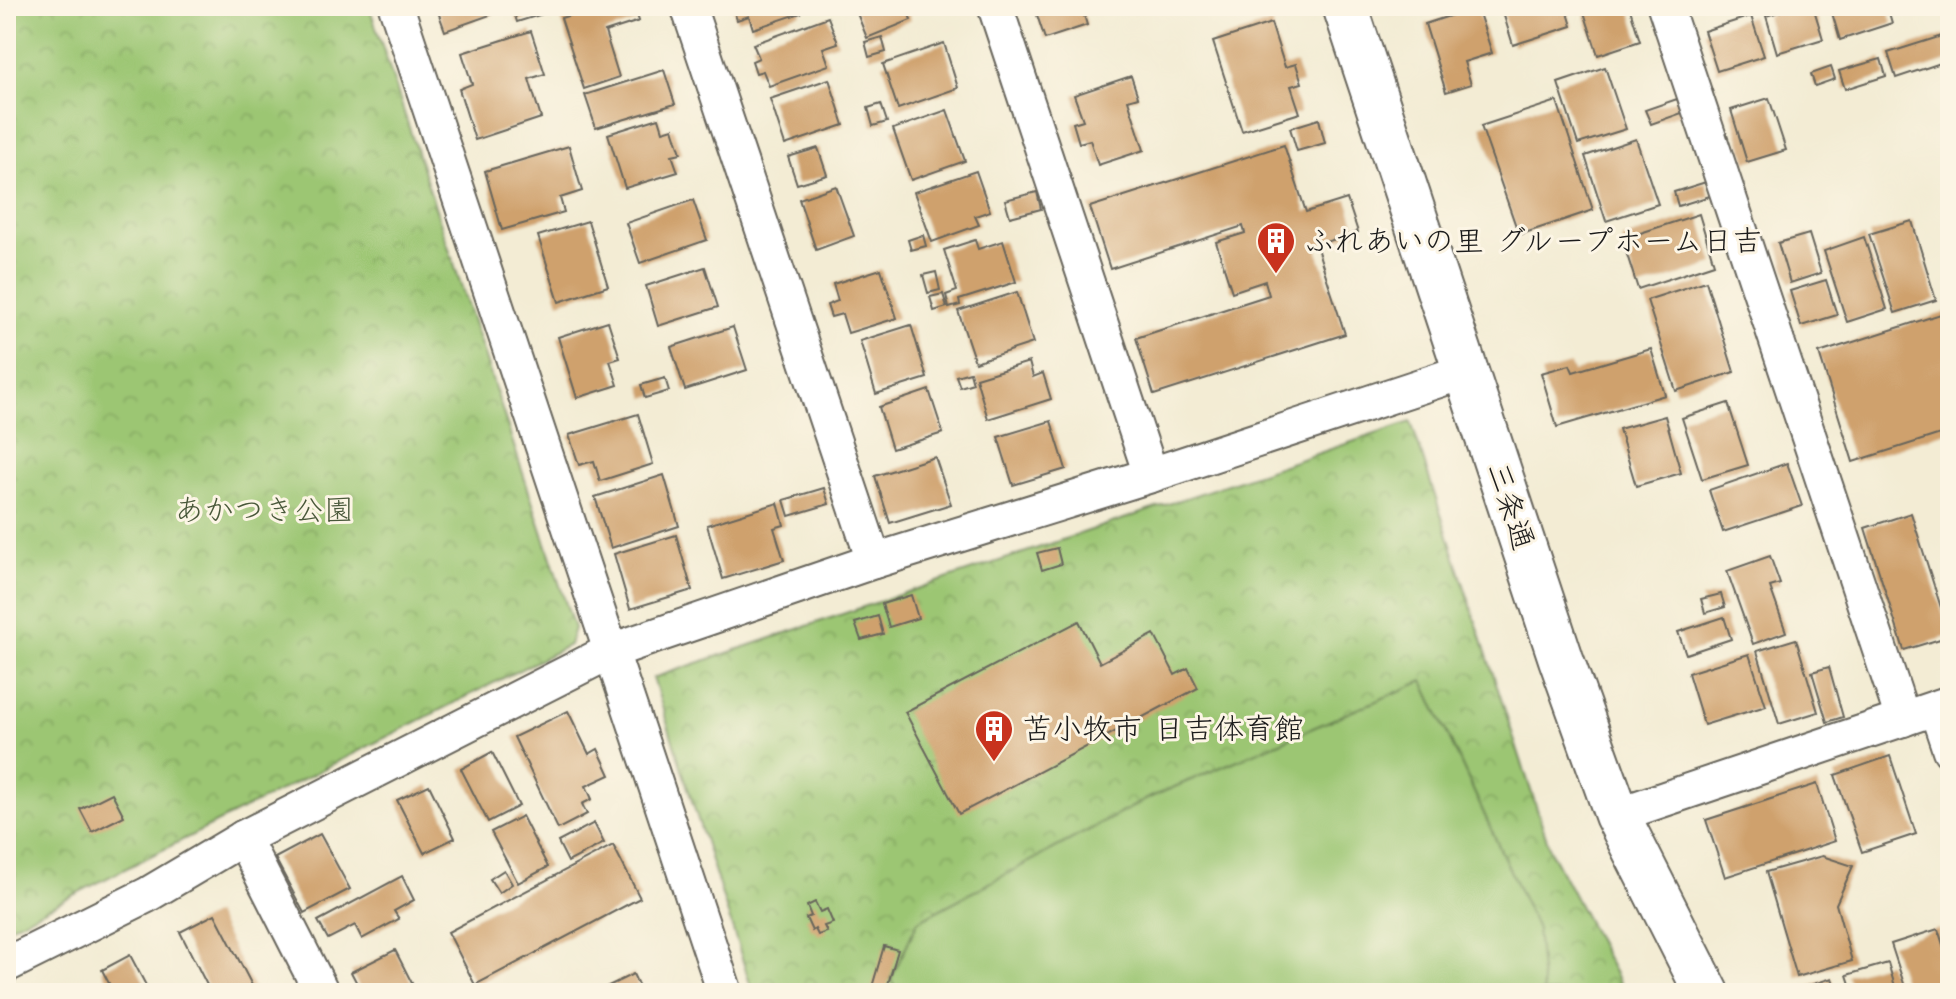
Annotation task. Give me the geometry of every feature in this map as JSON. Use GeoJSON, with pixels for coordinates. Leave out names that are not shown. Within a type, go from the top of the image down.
{"type":"FeatureCollection","features":[{"type":"Feature","properties":{"kind":"street"},"geometry":{"type":"LineString","coordinates":[[396,6],[725,993]]}},
{"type":"Feature","properties":{"kind":"street"},"geometry":{"type":"LineString","coordinates":[[688,6],[874,561]]}},
{"type":"Feature","properties":{"kind":"street"},"geometry":{"type":"LineString","coordinates":[[995,6],[1151,475]]}},
{"type":"Feature","properties":{"kind":"street","name":"三条通"},"geometry":{"type":"LineString","coordinates":[[1345,6],[1561,659],[1617,815],[1707,993]]}},
{"type":"Feature","properties":{"kind":"street"},"geometry":{"type":"LineString","coordinates":[[1665,6],[1903,719]]}},
{"type":"Feature","properties":{"kind":"street"},"geometry":{"type":"LineString","coordinates":[[6,965],[147,895],[243,838],[611,651],[874,561],[1151,475],[1466,371]]}},
{"type":"Feature","properties":{"kind":"street"},"geometry":{"type":"LineString","coordinates":[[1617,815],[1943,706],[1950,750]]}},
{"type":"Feature","properties":{"kind":"street"},"geometry":{"type":"LineString","coordinates":[[243,838],[322,993]]}},
{"type":"Feature","properties":{"kind":"green space","name":"あかつき公園"},"geometry":{"type":"Polygon","coordinates":[[[6,6],[369,6],[574,628],[569,645],[6,929],[6,6]]]}},
{"type":"Feature","properties":{"kind":"green space"},"geometry":{"type":"Polygon","coordinates":[[[1411,422],[1551,852],[1625,993],[753,993],[653,678],[1411,422]]]}},
{"type":"Feature","properties":{"kind":"green space"},"geometry":{"type":"Polygon","coordinates":[[[1423,681],[1537,929],[1543,993],[898,993],[891,979],[918,921],[1151,797],[1423,681]]]}},
{"type":"Feature","properties":{"kind":"building"},"geometry":{"type":"Polygon","coordinates":[[[436,6],[490,6],[493,14],[445,31],[436,6]]]}},
{"type":"Feature","properties":{"kind":"building"},"geometry":{"type":"Polygon","coordinates":[[[512,6],[565,6],[565,7],[517,22],[512,6]]]}},
{"type":"Feature","properties":{"kind":"building"},"geometry":{"type":"Polygon","coordinates":[[[600,6],[634,6],[639,21],[605,32],[619,77],[584,89],[561,18],[600,6]]]}},
{"type":"Feature","properties":{"kind":"building"},"geometry":{"type":"Polygon","coordinates":[[[732,6],[798,6],[801,13],[753,29],[749,16],[737,20],[732,6]]]}},
{"type":"Feature","properties":{"kind":"building"},"geometry":{"type":"Polygon","coordinates":[[[854,6],[906,6],[911,20],[867,38],[854,6]]]}},
{"type":"Feature","properties":{"kind":"building"},"geometry":{"type":"Polygon","coordinates":[[[1034,6],[1081,6],[1087,25],[1045,39],[1034,6]]]}},
{"type":"Feature","properties":{"kind":"building"},"geometry":{"type":"Polygon","coordinates":[[[1501,6],[1566,6],[1572,26],[1513,45],[1501,6]]]}},
{"type":"Feature","properties":{"kind":"building"},"geometry":{"type":"Polygon","coordinates":[[[1582,6],[1629,6],[1640,41],[1598,55],[1582,6]]]}},
{"type":"Feature","properties":{"kind":"building"},"geometry":{"type":"Polygon","coordinates":[[[1798,6],[1813,6],[1823,39],[1777,53],[1766,16],[1798,6]]]}},
{"type":"Feature","properties":{"kind":"building"},"geometry":{"type":"Polygon","coordinates":[[[1830,6],[1887,6],[1892,23],[1840,40],[1830,6]]]}},
{"type":"Feature","properties":{"kind":"building"},"geometry":{"type":"Polygon","coordinates":[[[1477,7],[1492,53],[1464,62],[1471,84],[1446,92],[1425,24],[1477,7]]]}},
{"type":"Feature","properties":{"kind":"building"},"geometry":{"type":"Polygon","coordinates":[[[1751,16],[1764,56],[1717,71],[1704,31],[1751,16]]]}},
{"type":"Feature","properties":{"kind":"building"},"geometry":{"type":"Polygon","coordinates":[[[828,17],[838,43],[823,48],[829,65],[769,86],[763,71],[756,73],[752,61],[759,58],[753,44],[828,17]]]}},
{"type":"Feature","properties":{"kind":"building"},"geometry":{"type":"Polygon","coordinates":[[[1271,23],[1285,67],[1296,64],[1302,83],[1291,86],[1300,113],[1242,131],[1213,42],[1271,23]]]}},
{"type":"Feature","properties":{"kind":"building"},"geometry":{"type":"Polygon","coordinates":[[[531,31],[545,74],[529,79],[541,118],[475,140],[459,89],[472,84],[462,53],[531,31]]]}},
{"type":"Feature","properties":{"kind":"building"},"geometry":{"type":"Polygon","coordinates":[[[1948,34],[1950,60],[1896,78],[1888,53],[1948,34]]]}},
{"type":"Feature","properties":{"kind":"building"},"geometry":{"type":"Polygon","coordinates":[[[882,37],[886,52],[869,57],[865,42],[882,37]]]}},
{"type":"Feature","properties":{"kind":"building"},"geometry":{"type":"Polygon","coordinates":[[[944,43],[958,88],[898,109],[883,64],[944,43]]]}},
{"type":"Feature","properties":{"kind":"building"},"geometry":{"type":"Polygon","coordinates":[[[1881,59],[1886,76],[1845,89],[1839,71],[1881,59]]]}},
{"type":"Feature","properties":{"kind":"building"},"geometry":{"type":"Polygon","coordinates":[[[1605,67],[1626,129],[1578,144],[1558,83],[1605,67]]]}},
{"type":"Feature","properties":{"kind":"building"},"geometry":{"type":"Polygon","coordinates":[[[1831,67],[1835,79],[1815,86],[1811,74],[1831,67]]]}},
{"type":"Feature","properties":{"kind":"building"},"geometry":{"type":"Polygon","coordinates":[[[664,70],[675,104],[596,128],[585,95],[664,70]]]}},
{"type":"Feature","properties":{"kind":"building"},"geometry":{"type":"Polygon","coordinates":[[[1131,76],[1138,97],[1128,100],[1144,150],[1098,165],[1090,140],[1079,143],[1073,123],[1083,120],[1074,95],[1131,76]]]}},
{"type":"Feature","properties":{"kind":"building"},"geometry":{"type":"Polygon","coordinates":[[[829,79],[844,125],[785,145],[770,99],[829,79]]]}},
{"type":"Feature","properties":{"kind":"building"},"geometry":{"type":"Polygon","coordinates":[[[1769,98],[1786,150],[1747,162],[1731,110],[1769,98]]]}},
{"type":"Feature","properties":{"kind":"building"},"geometry":{"type":"Polygon","coordinates":[[[1677,99],[1682,113],[1651,124],[1645,110],[1677,99]]]}},
{"type":"Feature","properties":{"kind":"building"},"geometry":{"type":"Polygon","coordinates":[[[1557,101],[1593,210],[1519,235],[1481,126],[1557,101]]]}},
{"type":"Feature","properties":{"kind":"building"},"geometry":{"type":"Polygon","coordinates":[[[881,104],[887,122],[873,126],[868,108],[881,104]]]}},
{"type":"Feature","properties":{"kind":"building"},"geometry":{"type":"Polygon","coordinates":[[[947,110],[965,161],[911,180],[893,129],[947,110]]]}},
{"type":"Feature","properties":{"kind":"building"},"geometry":{"type":"Polygon","coordinates":[[[659,118],[663,131],[673,128],[681,153],[672,155],[678,172],[625,188],[608,134],[659,118]]]}},
{"type":"Feature","properties":{"kind":"building"},"geometry":{"type":"Polygon","coordinates":[[[1319,119],[1325,143],[1297,151],[1290,128],[1319,119]]]}},
{"type":"Feature","properties":{"kind":"building"},"geometry":{"type":"Polygon","coordinates":[[[1636,139],[1658,204],[1606,221],[1585,156],[1636,139]]]}},
{"type":"Feature","properties":{"kind":"building","name":"ふれあいの里 グループホーム日吉"},"geometry":{"type":"Polygon","coordinates":[[[1284,145],[1306,212],[1347,199],[1358,232],[1316,245],[1345,334],[1154,395],[1136,338],[1269,295],[1265,281],[1232,292],[1216,242],[1245,233],[1243,226],[1110,269],[1090,207],[1284,145]]]}},
{"type":"Feature","properties":{"kind":"building"},"geometry":{"type":"Polygon","coordinates":[[[569,146],[582,191],[560,198],[564,212],[502,230],[485,171],[569,146]]]}},
{"type":"Feature","properties":{"kind":"building"},"geometry":{"type":"Polygon","coordinates":[[[818,148],[827,175],[797,184],[788,157],[818,148]]]}},
{"type":"Feature","properties":{"kind":"building"},"geometry":{"type":"Polygon","coordinates":[[[976,171],[990,211],[975,216],[979,225],[932,242],[914,192],[976,171]]]}},
{"type":"Feature","properties":{"kind":"building"},"geometry":{"type":"Polygon","coordinates":[[[1706,182],[1710,196],[1678,206],[1674,192],[1706,182]]]}},
{"type":"Feature","properties":{"kind":"building"},"geometry":{"type":"Polygon","coordinates":[[[836,186],[854,236],[816,250],[799,199],[836,186]]]}},
{"type":"Feature","properties":{"kind":"building"},"geometry":{"type":"Polygon","coordinates":[[[1037,192],[1041,209],[1010,217],[1005,200],[1037,192]]]}},
{"type":"Feature","properties":{"kind":"building"},"geometry":{"type":"Polygon","coordinates":[[[693,200],[707,240],[640,263],[626,223],[693,200]]]}},
{"type":"Feature","properties":{"kind":"building"},"geometry":{"type":"Polygon","coordinates":[[[1699,214],[1714,264],[1638,289],[1622,239],[1699,214]]]}},
{"type":"Feature","properties":{"kind":"building"},"geometry":{"type":"Polygon","coordinates":[[[588,221],[608,286],[559,302],[538,236],[588,221]]]}},
{"type":"Feature","properties":{"kind":"building"},"geometry":{"type":"Polygon","coordinates":[[[1912,221],[1936,300],[1895,313],[1869,234],[1912,221]]]}},
{"type":"Feature","properties":{"kind":"building"},"geometry":{"type":"Polygon","coordinates":[[[1809,234],[1821,273],[1790,283],[1778,243],[1809,234]]]}},
{"type":"Feature","properties":{"kind":"building"},"geometry":{"type":"Polygon","coordinates":[[[923,235],[926,246],[911,250],[908,240],[923,235]]]}},
{"type":"Feature","properties":{"kind":"building"},"geometry":{"type":"Polygon","coordinates":[[[1864,237],[1887,309],[1847,322],[1824,251],[1864,237]]]}},
{"type":"Feature","properties":{"kind":"building"},"geometry":{"type":"Polygon","coordinates":[[[975,240],[978,249],[1003,241],[1016,282],[959,300],[960,305],[949,308],[946,295],[957,291],[944,250],[975,240]]]}},
{"type":"Feature","properties":{"kind":"building"},"geometry":{"type":"Polygon","coordinates":[[[705,267],[718,307],[658,326],[646,286],[705,267]]]}},
{"type":"Feature","properties":{"kind":"building"},"geometry":{"type":"Polygon","coordinates":[[[881,269],[897,318],[848,333],[842,314],[831,317],[827,305],[838,301],[833,284],[881,269]]]}},
{"type":"Feature","properties":{"kind":"building"},"geometry":{"type":"Polygon","coordinates":[[[936,272],[940,290],[928,293],[923,275],[936,272]]]}},
{"type":"Feature","properties":{"kind":"building"},"geometry":{"type":"Polygon","coordinates":[[[1826,280],[1837,315],[1801,326],[1790,291],[1826,280]]]}},
{"type":"Feature","properties":{"kind":"building"},"geometry":{"type":"Polygon","coordinates":[[[1706,281],[1734,372],[1676,391],[1647,300],[1706,281]]]}},
{"type":"Feature","properties":{"kind":"building"},"geometry":{"type":"Polygon","coordinates":[[[1017,292],[1033,343],[975,362],[958,311],[1017,292]]]}},
{"type":"Feature","properties":{"kind":"building"},"geometry":{"type":"Polygon","coordinates":[[[943,294],[947,307],[934,311],[930,297],[943,294]]]}},
{"type":"Feature","properties":{"kind":"building"},"geometry":{"type":"Polygon","coordinates":[[[1950,311],[1950,431],[1853,462],[1819,353],[1950,311]]]}},
{"type":"Feature","properties":{"kind":"building"},"geometry":{"type":"Polygon","coordinates":[[[608,321],[620,358],[610,361],[618,385],[577,398],[558,337],[608,321]]]}},
{"type":"Feature","properties":{"kind":"building"},"geometry":{"type":"Polygon","coordinates":[[[911,325],[927,378],[876,394],[860,341],[911,325]]]}},
{"type":"Feature","properties":{"kind":"building"},"geometry":{"type":"Polygon","coordinates":[[[733,327],[747,370],[685,390],[671,347],[733,327]]]}},
{"type":"Feature","properties":{"kind":"building"},"geometry":{"type":"Polygon","coordinates":[[[1651,349],[1665,395],[1557,427],[1541,373],[1570,365],[1573,372],[1651,349]]]}},
{"type":"Feature","properties":{"kind":"building"},"geometry":{"type":"Polygon","coordinates":[[[1029,362],[1033,377],[1043,373],[1051,399],[988,419],[976,378],[1029,362]]]}},
{"type":"Feature","properties":{"kind":"building"},"geometry":{"type":"Polygon","coordinates":[[[970,372],[973,383],[960,387],[956,376],[970,372]]]}},
{"type":"Feature","properties":{"kind":"building"},"geometry":{"type":"Polygon","coordinates":[[[665,378],[669,391],[645,398],[641,385],[665,378]]]}},
{"type":"Feature","properties":{"kind":"building"},"geometry":{"type":"Polygon","coordinates":[[[929,390],[943,433],[892,449],[879,407],[929,390]]]}},
{"type":"Feature","properties":{"kind":"building"},"geometry":{"type":"Polygon","coordinates":[[[1728,403],[1748,465],[1702,479],[1682,418],[1728,403]]]}},
{"type":"Feature","properties":{"kind":"building"},"geometry":{"type":"Polygon","coordinates":[[[638,414],[653,464],[600,481],[594,461],[579,465],[569,435],[638,414]]]}},
{"type":"Feature","properties":{"kind":"building"},"geometry":{"type":"Polygon","coordinates":[[[1665,416],[1681,473],[1636,486],[1619,429],[1665,416]]]}},
{"type":"Feature","properties":{"kind":"building"},"geometry":{"type":"Polygon","coordinates":[[[1051,421],[1066,469],[1013,485],[998,437],[1051,421]]]}},
{"type":"Feature","properties":{"kind":"building"},"geometry":{"type":"Polygon","coordinates":[[[935,457],[951,504],[890,523],[875,476],[935,457]]]}},
{"type":"Feature","properties":{"kind":"building"},"geometry":{"type":"Polygon","coordinates":[[[1787,463],[1802,506],[1723,532],[1709,490],[1787,463]]]}},
{"type":"Feature","properties":{"kind":"building"},"geometry":{"type":"Polygon","coordinates":[[[664,475],[679,526],[611,548],[595,497],[664,475]]]}},
{"type":"Feature","properties":{"kind":"building"},"geometry":{"type":"Polygon","coordinates":[[[824,488],[829,504],[789,516],[784,500],[824,488]]]}},
{"type":"Feature","properties":{"kind":"building"},"geometry":{"type":"Polygon","coordinates":[[[778,503],[784,525],[774,528],[784,560],[723,579],[707,525],[778,503]]]}},
{"type":"Feature","properties":{"kind":"building"},"geometry":{"type":"Polygon","coordinates":[[[1911,513],[1950,636],[1904,650],[1865,528],[1911,513]]]}},
{"type":"Feature","properties":{"kind":"building"},"geometry":{"type":"Polygon","coordinates":[[[676,535],[692,590],[630,609],[614,554],[676,535]]]}},
{"type":"Feature","properties":{"kind":"building"},"geometry":{"type":"Polygon","coordinates":[[[1057,548],[1061,564],[1042,570],[1037,553],[1057,548]]]}},
{"type":"Feature","properties":{"kind":"building"},"geometry":{"type":"Polygon","coordinates":[[[1770,556],[1780,584],[1770,587],[1786,632],[1753,644],[1727,571],[1770,556]]]}},
{"type":"Feature","properties":{"kind":"building"},"geometry":{"type":"Polygon","coordinates":[[[1721,594],[1725,607],[1705,613],[1701,599],[1721,594]]]}},
{"type":"Feature","properties":{"kind":"building"},"geometry":{"type":"Polygon","coordinates":[[[911,595],[918,618],[889,627],[882,604],[911,595]]]}},
{"type":"Feature","properties":{"kind":"building"},"geometry":{"type":"Polygon","coordinates":[[[878,616],[883,634],[861,640],[855,623],[878,616]]]}},
{"type":"Feature","properties":{"kind":"building"},"geometry":{"type":"Polygon","coordinates":[[[1724,617],[1731,639],[1686,654],[1678,632],[1724,617]]]}},
{"type":"Feature","properties":{"kind":"building","name":"苫小牧市 日吉体育館"},"geometry":{"type":"Polygon","coordinates":[[[1079,621],[1100,663],[1154,634],[1175,675],[1188,668],[1198,688],[959,814],[905,712],[1079,621]]]}},
{"type":"Feature","properties":{"kind":"building"},"geometry":{"type":"Polygon","coordinates":[[[1796,639],[1818,712],[1779,724],[1757,651],[1796,639]]]}},
{"type":"Feature","properties":{"kind":"building"},"geometry":{"type":"Polygon","coordinates":[[[1749,654],[1766,706],[1704,725],[1688,673],[1749,654]]]}},
{"type":"Feature","properties":{"kind":"building"},"geometry":{"type":"Polygon","coordinates":[[[1829,667],[1843,717],[1827,722],[1812,672],[1829,667]]]}},
{"type":"Feature","properties":{"kind":"building"},"geometry":{"type":"Polygon","coordinates":[[[568,711],[589,754],[598,749],[610,775],[586,786],[592,799],[582,804],[587,814],[558,829],[514,737],[568,711]]]}},
{"type":"Feature","properties":{"kind":"building"},"geometry":{"type":"Polygon","coordinates":[[[492,752],[519,806],[488,822],[461,769],[492,752]]]}},
{"type":"Feature","properties":{"kind":"building"},"geometry":{"type":"Polygon","coordinates":[[[1890,756],[1916,834],[1862,852],[1835,775],[1890,756]]]}},
{"type":"Feature","properties":{"kind":"building"},"geometry":{"type":"Polygon","coordinates":[[[1817,784],[1835,841],[1725,877],[1706,820],[1817,784]]]}},
{"type":"Feature","properties":{"kind":"building"},"geometry":{"type":"Polygon","coordinates":[[[429,785],[455,838],[424,853],[397,800],[429,785]]]}},
{"type":"Feature","properties":{"kind":"building"},"geometry":{"type":"Polygon","coordinates":[[[112,793],[124,816],[92,832],[80,809],[112,793]]]}},
{"type":"Feature","properties":{"kind":"building"},"geometry":{"type":"Polygon","coordinates":[[[522,816],[548,867],[518,883],[491,832],[522,816]]]}},
{"type":"Feature","properties":{"kind":"building"},"geometry":{"type":"Polygon","coordinates":[[[594,823],[604,843],[568,862],[558,842],[594,823]]]}},
{"type":"Feature","properties":{"kind":"building"},"geometry":{"type":"Polygon","coordinates":[[[320,834],[350,889],[304,913],[275,858],[320,834]]]}},
{"type":"Feature","properties":{"kind":"building"},"geometry":{"type":"Polygon","coordinates":[[[613,845],[640,898],[475,985],[448,932],[613,845]]]}},
{"type":"Feature","properties":{"kind":"building"},"geometry":{"type":"Polygon","coordinates":[[[1822,856],[1853,866],[1836,904],[1852,961],[1797,977],[1766,872],[1822,856]]]}},
{"type":"Feature","properties":{"kind":"building"},"geometry":{"type":"Polygon","coordinates":[[[504,870],[512,884],[499,893],[490,879],[504,870]]]}},
{"type":"Feature","properties":{"kind":"building"},"geometry":{"type":"Polygon","coordinates":[[[402,876],[414,900],[394,911],[399,919],[362,939],[355,925],[328,939],[318,921],[402,876]]]}},
{"type":"Feature","properties":{"kind":"building"},"geometry":{"type":"Polygon","coordinates":[[[815,902],[820,912],[827,909],[833,923],[824,926],[827,932],[818,935],[815,929],[812,931],[806,918],[811,916],[807,906],[815,902]]]}},
{"type":"Feature","properties":{"kind":"building"},"geometry":{"type":"Polygon","coordinates":[[[215,914],[256,993],[211,993],[180,932],[215,914]]]}},
{"type":"Feature","properties":{"kind":"building"},"geometry":{"type":"Polygon","coordinates":[[[1938,929],[1950,967],[1950,993],[1907,993],[1891,944],[1938,929]]]}},
{"type":"Feature","properties":{"kind":"building"},"geometry":{"type":"Polygon","coordinates":[[[884,946],[898,950],[886,991],[872,987],[884,946]]]}},
{"type":"Feature","properties":{"kind":"building"},"geometry":{"type":"Polygon","coordinates":[[[395,950],[417,993],[362,993],[351,972],[395,950]]]}},
{"type":"Feature","properties":{"kind":"building"},"geometry":{"type":"Polygon","coordinates":[[[130,955],[150,993],[114,993],[102,970],[130,955]]]}},
{"type":"Feature","properties":{"kind":"building"},"geometry":{"type":"Polygon","coordinates":[[[1888,963],[1897,993],[1853,993],[1847,975],[1888,963]]]}},
{"type":"Feature","properties":{"kind":"building"},"geometry":{"type":"Polygon","coordinates":[[[633,974],[642,993],[594,993],[633,974]]]}},
{"type":"Feature","properties":{"kind":"building"},"geometry":{"type":"Polygon","coordinates":[[[1832,978],[1837,993],[1789,993],[1789,992],[1832,978]]]}},
{"type":"Feature","properties":{"kind":"place","name":"ふれあいの里 グループホーム日吉"},"geometry":{"type":"Point","coordinates":[1276,275]}},
{"type":"Feature","properties":{"kind":"place","name":"苫小牧市 日吉体育館"},"geometry":{"type":"Point","coordinates":[994,763]}}]}
